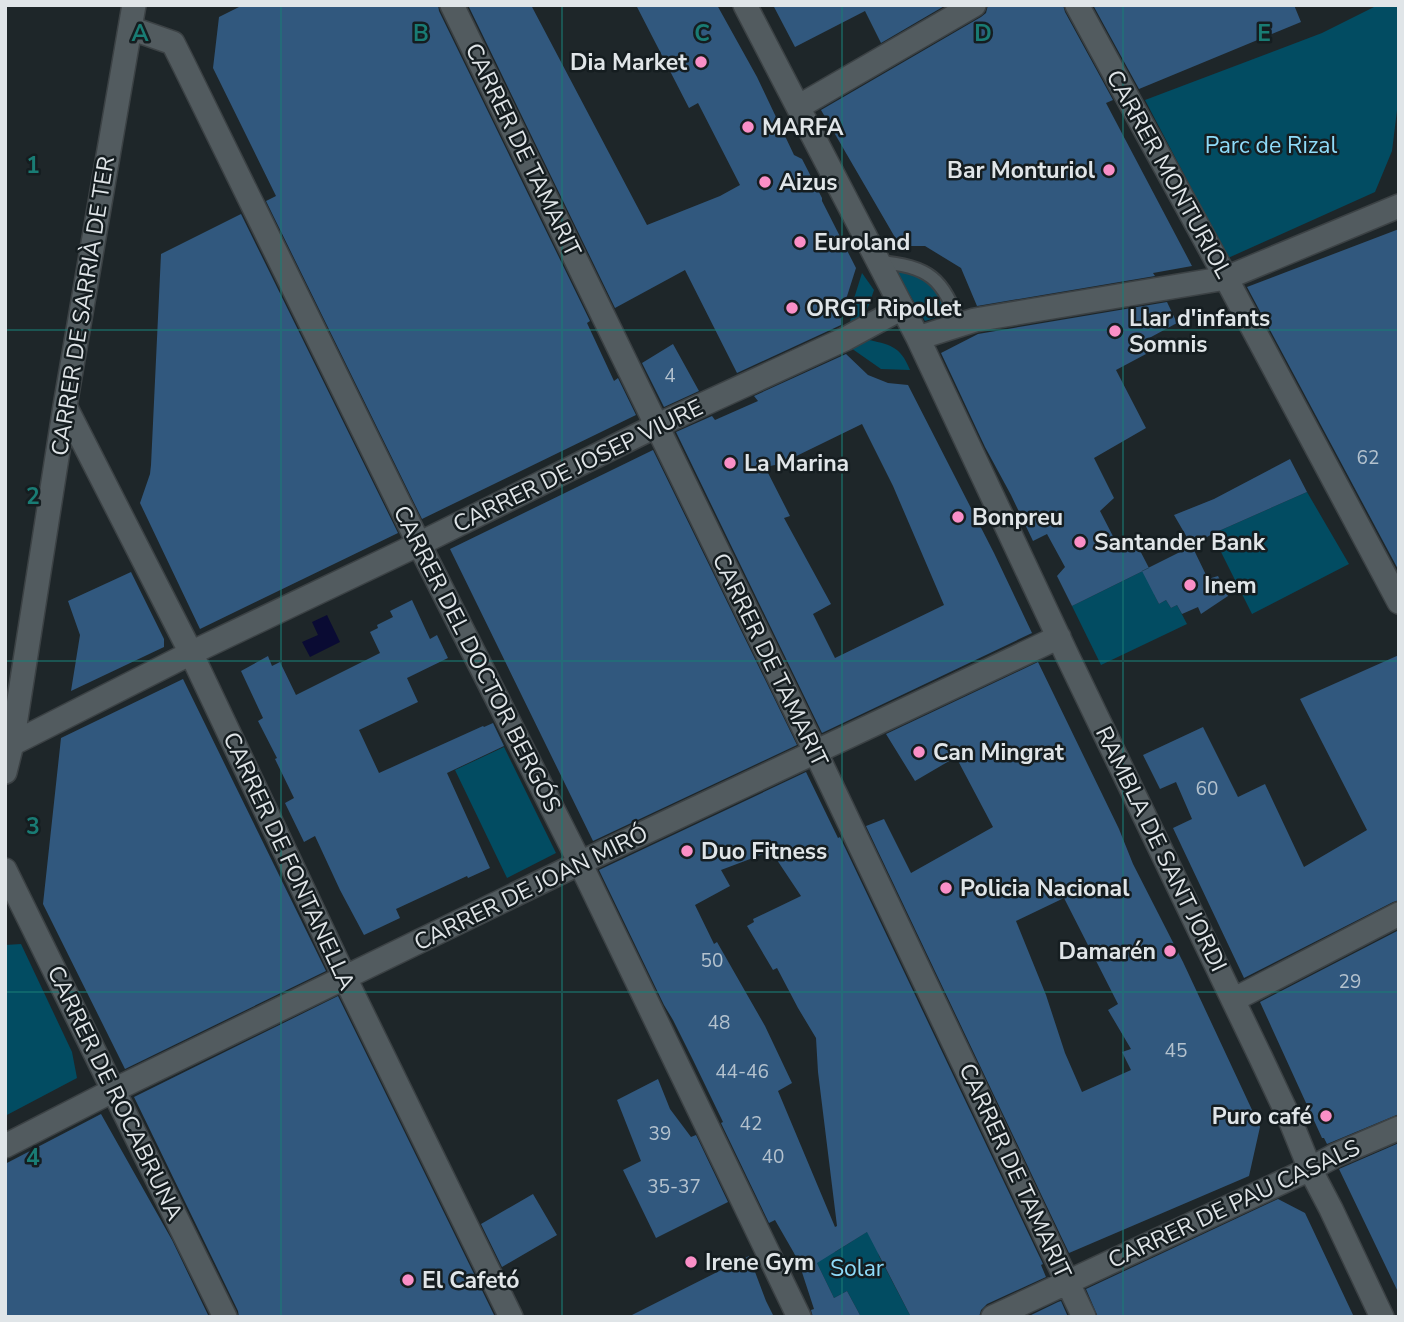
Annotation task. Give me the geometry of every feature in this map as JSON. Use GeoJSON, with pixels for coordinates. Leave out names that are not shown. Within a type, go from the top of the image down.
{"type":"FeatureCollection","features":[{"type":"Feature","properties":{"kind":"street","name":"CARRER DE SARRIÀ DE TER"},"geometry":{"type":"LineString","coordinates":[[5,772],[12,744],[65,406],[134,5]]}},
{"type":"Feature","properties":{"kind":"street","name":"CARRER DE TAMARIT"},"geometry":{"type":"LineString","coordinates":[[453,5],[816,753],[1084,1317]]}},
{"type":"Feature","properties":{"kind":"street"},"geometry":{"type":"LineString","coordinates":[[746,5],[875,255]]}},
{"type":"Feature","properties":{"kind":"street"},"geometry":{"type":"LineString","coordinates":[[798,107],[974,5]]}},
{"type":"Feature","properties":{"kind":"street","name":"CARRER MONTURIOL"},"geometry":{"type":"LineString","coordinates":[[1077,5],[1399,603]]}},
{"type":"Feature","properties":{"kind":"street","name":"CARRER DEL DOCTOR BERGÓS"},"geometry":{"type":"LineString","coordinates":[[130,28],[173,43],[419,544],[580,863],[799,1317]]}},
{"type":"Feature","properties":{"kind":"street"},"geometry":{"type":"LineString","coordinates":[[918,338],[975,320],[1226,278],[1399,206]]}},
{"type":"Feature","properties":{"kind":"street","name":"RAMBLA DE SANT JORDI"},"geometry":{"type":"LineString","coordinates":[[875,255],[918,338],[1382,1317]]}},
{"type":"Feature","properties":{"kind":"street","name":"CARRER DE JOSEP VIURE"},"geometry":{"type":"LineString","coordinates":[[12,744],[191,653],[656,426],[845,340],[902,308]]}},
{"type":"Feature","properties":{"kind":"street","name":"CARRER DE FONTANELLA"},"geometry":{"type":"LineString","coordinates":[[65,406],[191,653],[345,978],[511,1317]]}},
{"type":"Feature","properties":{"kind":"street","name":"CARRER DE JOAN MIRÓ"},"geometry":{"type":"LineString","coordinates":[[5,1146],[114,1090],[580,863],[1059,637]]}},
{"type":"Feature","properties":{"kind":"street","name":"CARRER DE ROCABRUNA"},"geometry":{"type":"LineString","coordinates":[[5,870],[225,1317]]}},
{"type":"Feature","properties":{"kind":"street"},"geometry":{"type":"LineString","coordinates":[[1233,1000],[1399,914]]}},
{"type":"Feature","properties":{"kind":"street","name":"CARRER DE PAU CASALS"},"geometry":{"type":"LineString","coordinates":[[993,1317],[1336,1155],[1399,1128]]}},
{"type":"Feature","properties":{"kind":"lane"},"geometry":{"type":"LineString","coordinates":[[875,255],[924,272],[939,282],[952,302],[960,325]]}},
{"type":"Feature","properties":{"kind":"green space","name":"Parc de Rizal"},"geometry":{"type":"Polygon","coordinates":[[[1378,5],[1399,5],[1399,94],[1392,151],[1375,192],[1228,258],[1145,100],[1322,33],[1378,5]]]}},
{"type":"Feature","properties":{"kind":"green space"},"geometry":{"type":"Polygon","coordinates":[[[896,271],[916,275],[930,283],[940,296],[948,314],[925,321],[896,271]]]}},
{"type":"Feature","properties":{"kind":"green space"},"geometry":{"type":"Polygon","coordinates":[[[862,273],[874,290],[864,319],[850,329],[851,308],[862,273]]]}},
{"type":"Feature","properties":{"kind":"green space"},"geometry":{"type":"Polygon","coordinates":[[[865,339],[893,347],[902,355],[910,370],[881,369],[851,348],[865,339]]]}},
{"type":"Feature","properties":{"kind":"green space"},"geometry":{"type":"Polygon","coordinates":[[[1307,492],[1349,564],[1252,614],[1212,534],[1307,492]]]}},
{"type":"Feature","properties":{"kind":"green space"},"geometry":{"type":"Polygon","coordinates":[[[1149,568],[1161,590],[1154,594],[1159,604],[1166,600],[1171,608],[1177,605],[1187,624],[1101,665],[1072,606],[1149,568]]]}},
{"type":"Feature","properties":{"kind":"green space"},"geometry":{"type":"Polygon","coordinates":[[[504,747],[556,853],[507,878],[455,770],[504,747]]]}},
{"type":"Feature","properties":{"kind":"green space"},"geometry":{"type":"Polygon","coordinates":[[[21,944],[72,1052],[77,1078],[5,1116],[5,945],[21,944]]]}},
{"type":"Feature","properties":{"kind":"green space","name":"Solar"},"geometry":{"type":"Polygon","coordinates":[[[873,1228],[879,1256],[911,1317],[861,1317],[847,1291],[834,1298],[815,1259],[799,1263],[794,1253],[827,1236],[835,1252],[873,1228]]]}},
{"type":"Feature","properties":{"kind":"shaded area"},"geometry":{"type":"Polygon","coordinates":[[[327,615],[340,642],[310,657],[302,642],[318,635],[312,622],[327,615]]]}},
{"type":"Feature","properties":{"kind":"building"},"geometry":{"type":"Polygon","coordinates":[[[243,5],[438,5],[590,321],[587,323],[614,381],[618,378],[636,415],[422,519],[266,201],[276,196],[213,68],[219,17],[243,5]]]}},
{"type":"Feature","properties":{"kind":"building"},"geometry":{"type":"Polygon","coordinates":[[[468,5],[531,5],[647,225],[720,196],[740,185],[698,103],[689,108],[636,5],[717,5],[757,77],[794,155],[802,159],[856,268],[841,315],[841,325],[737,373],[685,270],[615,308],[468,5]]]}},
{"type":"Feature","properties":{"kind":"building"},"geometry":{"type":"Polygon","coordinates":[[[773,5],[946,5],[881,43],[865,11],[795,47],[773,5]]]}},
{"type":"Feature","properties":{"kind":"building"},"geometry":{"type":"Polygon","coordinates":[[[988,5],[1063,5],[1113,100],[1106,103],[1192,266],[1153,273],[1155,276],[977,306],[961,268],[925,246],[900,246],[821,110],[981,17],[986,13],[988,5]]]}},
{"type":"Feature","properties":{"kind":"building"},"geometry":{"type":"Polygon","coordinates":[[[1093,5],[1294,5],[1301,22],[1139,89],[1093,5]]]}},
{"type":"Feature","properties":{"kind":"building"},"geometry":{"type":"Polygon","coordinates":[[[241,214],[398,533],[200,629],[140,503],[151,465],[161,254],[241,214]]]}},
{"type":"Feature","properties":{"kind":"building"},"geometry":{"type":"Polygon","coordinates":[[[1399,229],[1399,571],[1247,287],[1399,229]]]}},
{"type":"Feature","properties":{"kind":"building"},"geometry":{"type":"Polygon","coordinates":[[[1167,302],[1177,323],[1140,343],[1146,354],[1116,370],[1146,428],[1094,458],[1114,498],[1100,511],[1117,544],[1133,537],[1149,568],[1072,606],[1057,576],[1065,567],[1047,534],[1033,541],[941,353],[978,334],[1167,302]]]}},
{"type":"Feature","properties":{"kind":"building"},"geometry":{"type":"Polygon","coordinates":[[[673,344],[699,391],[664,407],[642,363],[673,344]]]}},
{"type":"Feature","properties":{"kind":"building"},"geometry":{"type":"Polygon","coordinates":[[[846,354],[868,375],[888,383],[908,385],[1032,633],[822,733],[676,432],[712,416],[715,420],[758,401],[754,396],[846,354]],[[862,424],[780,464],[765,467],[790,516],[784,518],[831,604],[813,614],[835,658],[944,605],[893,486],[862,424]]]}},
{"type":"Feature","properties":{"kind":"building"},"geometry":{"type":"Polygon","coordinates":[[[653,450],[797,745],[593,841],[450,549],[653,450]]]}},
{"type":"Feature","properties":{"kind":"building"},"geometry":{"type":"Polygon","coordinates":[[[1290,459],[1307,492],[1212,534],[1192,546],[1174,515],[1214,499],[1290,459]]]}},
{"type":"Feature","properties":{"kind":"building","name":"Inem"},"geometry":{"type":"Polygon","coordinates":[[[1192,546],[1208,579],[1218,576],[1228,596],[1201,614],[1198,607],[1182,614],[1177,605],[1171,608],[1166,600],[1159,604],[1142,571],[1192,546]]]}},
{"type":"Feature","properties":{"kind":"building"},"geometry":{"type":"Polygon","coordinates":[[[131,572],[164,639],[164,647],[71,691],[80,635],[68,601],[131,572]]]}},
{"type":"Feature","properties":{"kind":"building"},"geometry":{"type":"Polygon","coordinates":[[[412,600],[430,639],[437,635],[448,658],[407,678],[418,702],[359,730],[379,773],[493,723],[504,746],[447,773],[490,868],[396,909],[400,918],[364,935],[315,836],[304,842],[285,803],[294,798],[258,721],[263,718],[241,671],[268,656],[272,666],[280,662],[296,695],[380,653],[370,632],[393,617],[390,611],[412,600]]]}},
{"type":"Feature","properties":{"kind":"building"},"geometry":{"type":"Polygon","coordinates":[[[1399,655],[1399,900],[1244,978],[1173,828],[1192,819],[1176,782],[1160,789],[1143,755],[1203,727],[1238,797],[1265,784],[1304,867],[1367,830],[1300,699],[1399,655]]]}},
{"type":"Feature","properties":{"kind":"building"},"geometry":{"type":"Polygon","coordinates":[[[1038,662],[1260,1127],[1249,1176],[1069,1253],[866,826],[884,819],[911,873],[993,827],[956,757],[915,781],[886,734],[1038,662]],[[1064,898],[1016,921],[1082,1092],[1131,1070],[1122,1052],[1131,1049],[1108,1010],[1118,1004],[1064,898]]]}},
{"type":"Feature","properties":{"kind":"building"},"geometry":{"type":"Polygon","coordinates":[[[183,679],[326,971],[125,1069],[43,904],[61,738],[183,679]]]}},
{"type":"Feature","properties":{"kind":"building"},"geometry":{"type":"Polygon","coordinates":[[[806,772],[838,838],[840,837],[1043,1264],[1041,1265],[1046,1277],[987,1304],[979,1317],[911,1317],[867,1232],[817,1263],[834,1298],[847,1291],[861,1317],[813,1317],[811,1310],[814,1309],[798,1260],[775,1220],[769,1223],[721,1123],[723,1122],[599,870],[806,772]],[[771,851],[721,870],[730,886],[695,905],[714,944],[717,942],[765,1026],[792,1083],[778,1091],[835,1227],[816,1038],[777,968],[773,970],[747,926],[754,922],[753,919],[801,896],[771,851]]]}},
{"type":"Feature","properties":{"kind":"building"},"geometry":{"type":"Polygon","coordinates":[[[1399,930],[1399,1114],[1327,1144],[1260,1002],[1399,930]]]}},
{"type":"Feature","properties":{"kind":"building"},"geometry":{"type":"Polygon","coordinates":[[[338,996],[495,1317],[239,1317],[134,1097],[338,996]]]}},
{"type":"Feature","properties":{"kind":"building"},"geometry":{"type":"Polygon","coordinates":[[[658,1079],[670,1109],[691,1137],[696,1135],[728,1202],[656,1238],[623,1170],[641,1161],[617,1100],[658,1079]]]}},
{"type":"Feature","properties":{"kind":"building"},"geometry":{"type":"Polygon","coordinates":[[[101,1114],[172,1240],[209,1317],[5,1317],[5,1164],[101,1114]]]}},
{"type":"Feature","properties":{"kind":"building"},"geometry":{"type":"Polygon","coordinates":[[[1399,1143],[1399,1294],[1339,1169],[1399,1143]]]}},
{"type":"Feature","properties":{"kind":"building"},"geometry":{"type":"Polygon","coordinates":[[[533,1194],[557,1235],[502,1267],[481,1224],[533,1194]]]}},
{"type":"Feature","properties":{"kind":"building"},"geometry":{"type":"Polygon","coordinates":[[[1278,1199],[1305,1213],[1354,1317],[1098,1317],[1086,1289],[1278,1199]]]}},
{"type":"Feature","properties":{"kind":"building"},"geometry":{"type":"Polygon","coordinates":[[[749,1256],[774,1317],[628,1317],[749,1256]]]}},
{"type":"Feature","properties":{"kind":"building"},"geometry":{"type":"Polygon","coordinates":[[[1061,1301],[1068,1317],[1027,1317],[1058,1302],[1061,1301]]]}},
{"type":"Feature","properties":{"kind":"place","name":"Dia Market"},"geometry":{"type":"Point","coordinates":[701,62]}},
{"type":"Feature","properties":{"kind":"place","name":"MARFA"},"geometry":{"type":"Point","coordinates":[748,127]}},
{"type":"Feature","properties":{"kind":"place","name":"Bar Monturiol"},"geometry":{"type":"Point","coordinates":[1109,170]}},
{"type":"Feature","properties":{"kind":"place","name":"Aizus"},"geometry":{"type":"Point","coordinates":[765,182]}},
{"type":"Feature","properties":{"kind":"place","name":"Euroland"},"geometry":{"type":"Point","coordinates":[800,242]}},
{"type":"Feature","properties":{"kind":"place","name":"ORGT Ripollet"},"geometry":{"type":"Point","coordinates":[792,308]}},
{"type":"Feature","properties":{"kind":"place","name":"Llar d'infants Somnis"},"geometry":{"type":"Point","coordinates":[1115,331]}},
{"type":"Feature","properties":{"kind":"place","name":"La Marina"},"geometry":{"type":"Point","coordinates":[730,463]}},
{"type":"Feature","properties":{"kind":"place","name":"Bonpreu"},"geometry":{"type":"Point","coordinates":[958,517]}},
{"type":"Feature","properties":{"kind":"place","name":"Santander Bank"},"geometry":{"type":"Point","coordinates":[1080,542]}},
{"type":"Feature","properties":{"kind":"place","name":"Inem"},"geometry":{"type":"Point","coordinates":[1190,585]}},
{"type":"Feature","properties":{"kind":"place","name":"Can Mingrat"},"geometry":{"type":"Point","coordinates":[919,752]}},
{"type":"Feature","properties":{"kind":"place","name":"Duo Fitness"},"geometry":{"type":"Point","coordinates":[687,851]}},
{"type":"Feature","properties":{"kind":"place","name":"Policia Nacional"},"geometry":{"type":"Point","coordinates":[946,888]}},
{"type":"Feature","properties":{"kind":"place","name":"Damarén"},"geometry":{"type":"Point","coordinates":[1170,951]}},
{"type":"Feature","properties":{"kind":"place","name":"Puro café"},"geometry":{"type":"Point","coordinates":[1326,1116]}},
{"type":"Feature","properties":{"kind":"place","name":"Irene Gym"},"geometry":{"type":"Point","coordinates":[691,1262]}},
{"type":"Feature","properties":{"kind":"place","name":"El Cafetó"},"geometry":{"type":"Point","coordinates":[408,1280]}}]}
